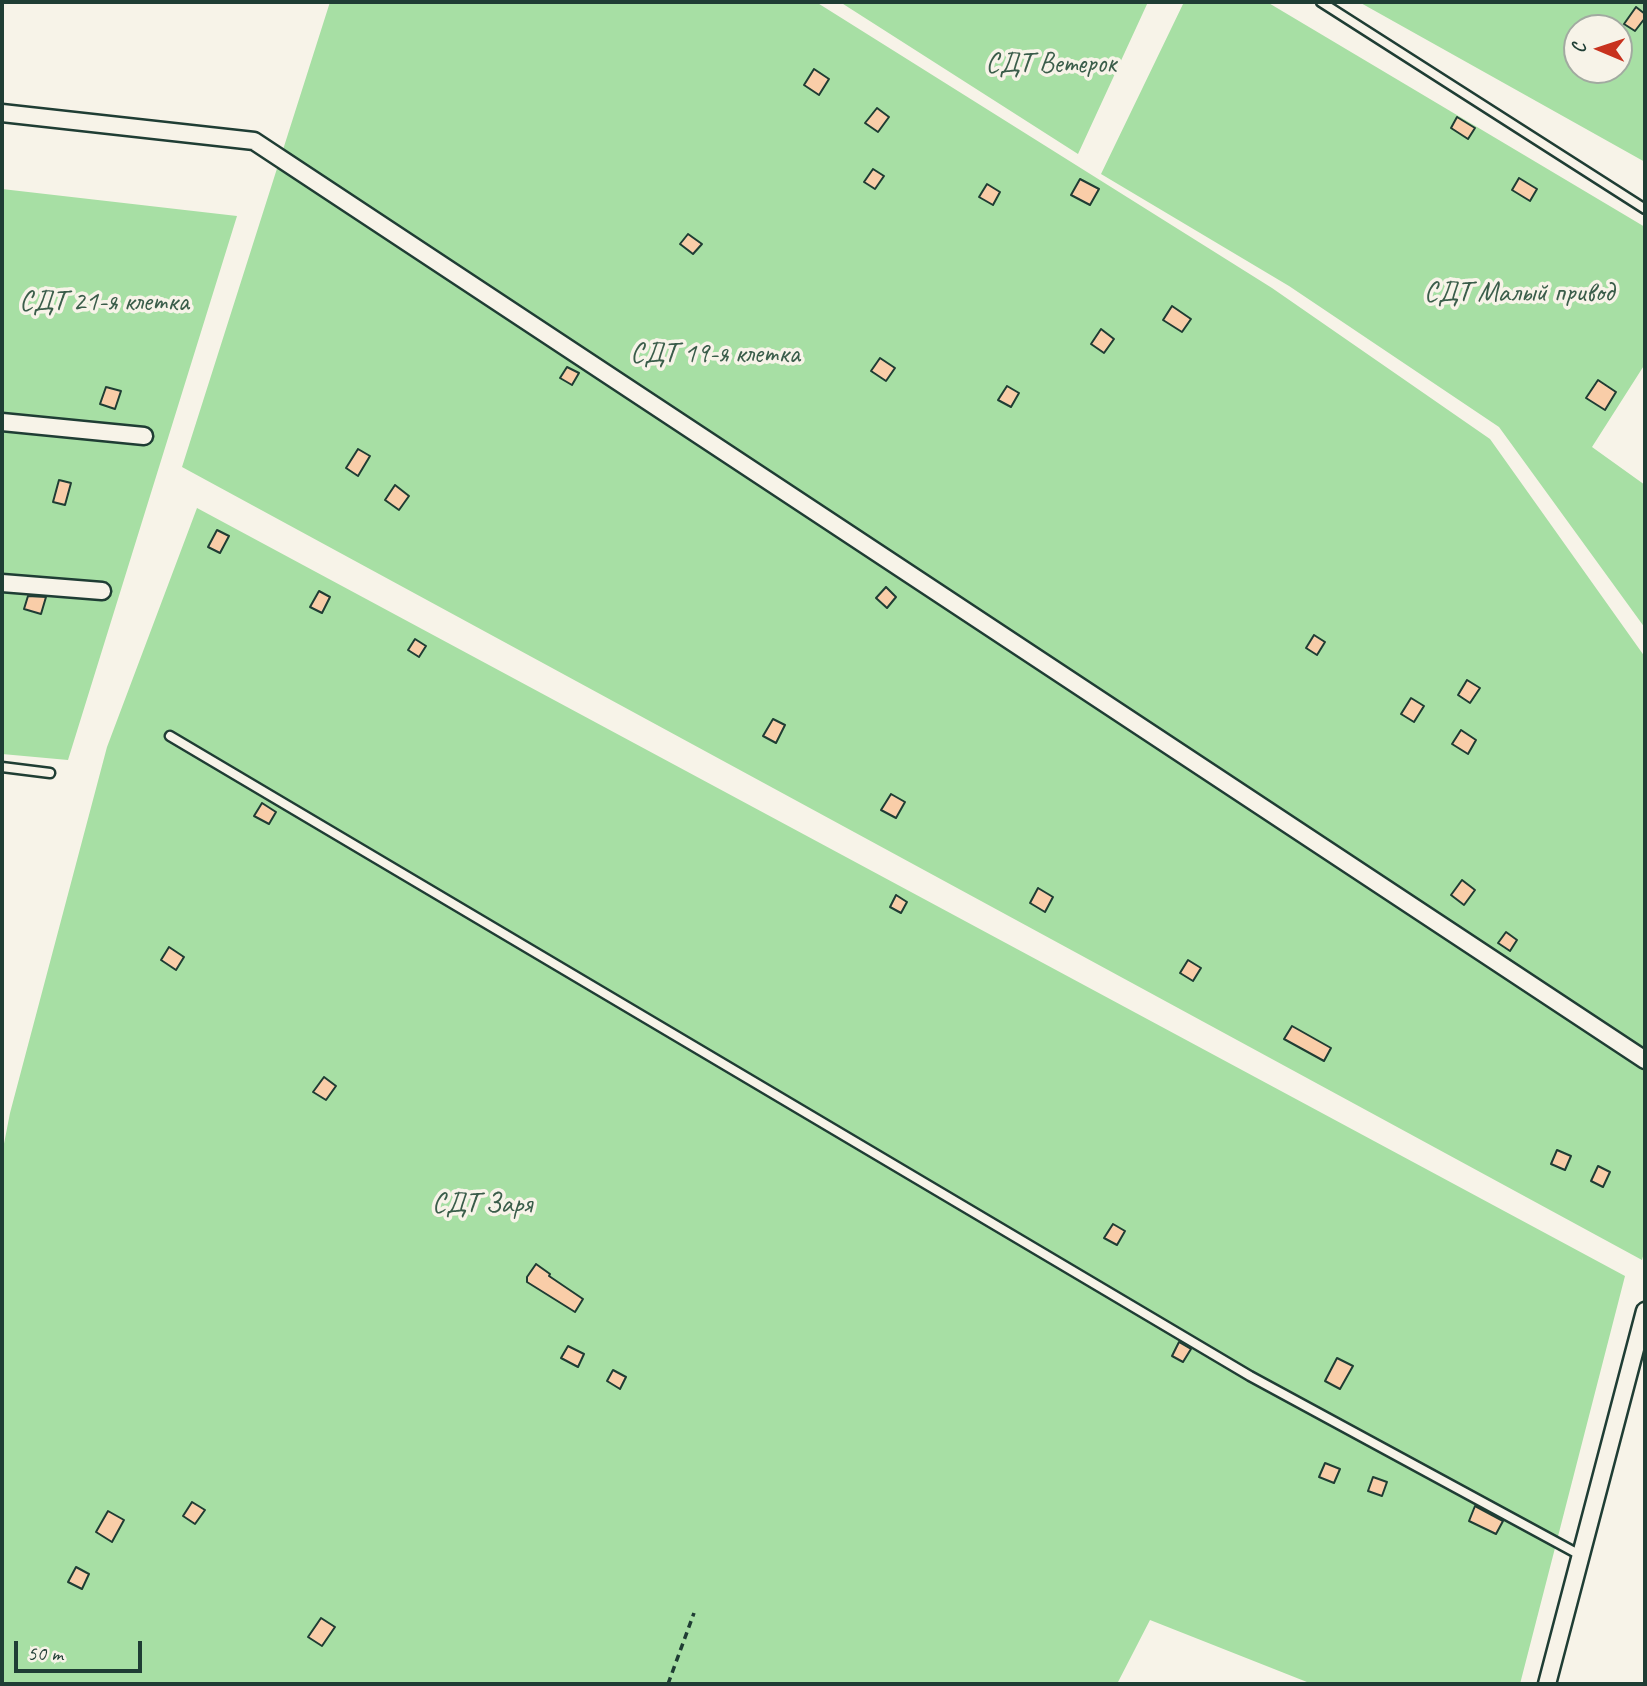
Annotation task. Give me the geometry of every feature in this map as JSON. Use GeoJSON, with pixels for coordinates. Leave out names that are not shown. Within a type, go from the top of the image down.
{"type":"FeatureCollection","features":[{"type":"Feature","properties":{"kind":"street"},"geometry":{"type":"LineString","coordinates":[[2,113],[254,141],[1645,1060]]}},
{"type":"Feature","properties":{"kind":"street"},"geometry":{"type":"LineString","coordinates":[[2,422],[144,436]]}},
{"type":"Feature","properties":{"kind":"street"},"geometry":{"type":"LineString","coordinates":[[2,583],[102,591]]}},
{"type":"Feature","properties":{"kind":"street"},"geometry":{"type":"LineString","coordinates":[[1547,1684],[1645,1311]]}},
{"type":"Feature","properties":{"kind":"lane"},"geometry":{"type":"LineString","coordinates":[[1321,2],[1645,209]]}},
{"type":"Feature","properties":{"kind":"lane"},"geometry":{"type":"LineString","coordinates":[[170,736],[1250,1376],[1580,1555]]}},
{"type":"Feature","properties":{"kind":"lane"},"geometry":{"type":"LineString","coordinates":[[2,767],[50,773]]}},
{"type":"Feature","properties":{"kind":"path"},"geometry":{"type":"LineString","coordinates":[[668,1684],[694,1614]]}},
{"type":"Feature","properties":{"kind":"green space","name":"СДТ 19-я клетка"},"geometry":{"type":"Polygon","coordinates":[[[330,2],[816,2],[1272,288],[1490,439],[1645,657],[1645,1249],[1642,1260],[182,467],[330,2]]]}},
{"type":"Feature","properties":{"kind":"green space","name":"СДТ Ветерок"},"geometry":{"type":"Polygon","coordinates":[[[840,2],[1148,2],[1078,154],[840,2]]]}},
{"type":"Feature","properties":{"kind":"green space","name":"СДТ Малый привод"},"geometry":{"type":"Polygon","coordinates":[[[1184,2],[1267,2],[1645,227],[1645,364],[1592,447],[1645,485],[1645,628],[1499,427],[1289,286],[1101,174],[1184,2]]]}},
{"type":"Feature","properties":{"kind":"green space"},"geometry":{"type":"Polygon","coordinates":[[[1359,2],[1645,2],[1645,162],[1359,2]]]}},
{"type":"Feature","properties":{"kind":"green space","name":"СДТ 21-я клетка"},"geometry":{"type":"Polygon","coordinates":[[[2,189],[237,216],[68,760],[2,754],[2,189]]]}},
{"type":"Feature","properties":{"kind":"green space","name":"СДТ Заря"},"geometry":{"type":"Polygon","coordinates":[[[197,508],[1625,1276],[1520,1684],[1312,1684],[1150,1620],[1117,1684],[2,1684],[2,1154],[10,1113],[107,747],[197,508]]]}},
{"type":"Feature","properties":{"kind":"building"},"geometry":{"type":"Polygon","coordinates":[[[1636,7],[1645,14],[1635,31],[1633,14],[1636,7]]]}},
{"type":"Feature","properties":{"kind":"building"},"geometry":{"type":"Polygon","coordinates":[[[814,69],[829,79],[819,95],[804,85],[814,69]]]}},
{"type":"Feature","properties":{"kind":"building"},"geometry":{"type":"Polygon","coordinates":[[[877,108],[889,117],[878,132],[865,123],[877,108]]]}},
{"type":"Feature","properties":{"kind":"building"},"geometry":{"type":"Polygon","coordinates":[[[1457,117],[1475,128],[1468,139],[1451,128],[1457,117]]]}},
{"type":"Feature","properties":{"kind":"building"},"geometry":{"type":"Polygon","coordinates":[[[873,169],[884,176],[875,189],[864,182],[873,169]]]}},
{"type":"Feature","properties":{"kind":"building"},"geometry":{"type":"Polygon","coordinates":[[[1519,178],[1537,189],[1530,201],[1512,190],[1519,178]]]}},
{"type":"Feature","properties":{"kind":"building"},"geometry":{"type":"Polygon","coordinates":[[[1080,179],[1099,189],[1090,205],[1071,195],[1080,179]]]}},
{"type":"Feature","properties":{"kind":"building"},"geometry":{"type":"Polygon","coordinates":[[[987,184],[1000,192],[993,205],[979,197],[987,184]]]}},
{"type":"Feature","properties":{"kind":"building"},"geometry":{"type":"Polygon","coordinates":[[[688,234],[702,244],[693,254],[680,244],[688,234]]]}},
{"type":"Feature","properties":{"kind":"building"},"geometry":{"type":"Polygon","coordinates":[[[1172,306],[1191,319],[1182,332],[1163,320],[1172,306]]]}},
{"type":"Feature","properties":{"kind":"building"},"geometry":{"type":"Polygon","coordinates":[[[1101,329],[1114,339],[1104,353],[1091,344],[1101,329]]]}},
{"type":"Feature","properties":{"kind":"building"},"geometry":{"type":"Polygon","coordinates":[[[880,358],[895,368],[886,381],[871,371],[880,358]]]}},
{"type":"Feature","properties":{"kind":"building"},"geometry":{"type":"Polygon","coordinates":[[[567,367],[579,373],[572,385],[560,378],[567,367]]]}},
{"type":"Feature","properties":{"kind":"building"},"geometry":{"type":"Polygon","coordinates":[[[1598,380],[1616,392],[1605,410],[1586,398],[1598,380]]]}},
{"type":"Feature","properties":{"kind":"building"},"geometry":{"type":"Polygon","coordinates":[[[1007,386],[1019,393],[1011,407],[998,400],[1007,386]]]}},
{"type":"Feature","properties":{"kind":"building"},"geometry":{"type":"Polygon","coordinates":[[[106,387],[121,391],[115,409],[100,404],[106,387]]]}},
{"type":"Feature","properties":{"kind":"building"},"geometry":{"type":"Polygon","coordinates":[[[358,449],[370,456],[358,476],[346,468],[358,449]]]}},
{"type":"Feature","properties":{"kind":"building"},"geometry":{"type":"Polygon","coordinates":[[[59,480],[71,483],[65,505],[53,502],[59,480]]]}},
{"type":"Feature","properties":{"kind":"building"},"geometry":{"type":"Polygon","coordinates":[[[395,485],[409,496],[399,510],[385,500],[395,485]]]}},
{"type":"Feature","properties":{"kind":"building"},"geometry":{"type":"Polygon","coordinates":[[[217,530],[229,536],[220,553],[208,547],[217,530]]]}},
{"type":"Feature","properties":{"kind":"building"},"geometry":{"type":"Polygon","coordinates":[[[886,587],[896,597],[887,608],[876,598],[886,587]]]}},
{"type":"Feature","properties":{"kind":"building"},"geometry":{"type":"Polygon","coordinates":[[[319,591],[330,597],[322,613],[310,607],[319,591]]]}},
{"type":"Feature","properties":{"kind":"building"},"geometry":{"type":"Polygon","coordinates":[[[28,596],[46,597],[41,614],[24,609],[28,596]]]}},
{"type":"Feature","properties":{"kind":"building"},"geometry":{"type":"Polygon","coordinates":[[[1314,635],[1325,642],[1317,655],[1306,648],[1314,635]]]}},
{"type":"Feature","properties":{"kind":"building"},"geometry":{"type":"Polygon","coordinates":[[[415,639],[426,646],[419,657],[408,650],[415,639]]]}},
{"type":"Feature","properties":{"kind":"building"},"geometry":{"type":"Polygon","coordinates":[[[1467,680],[1480,688],[1470,703],[1458,695],[1467,680]]]}},
{"type":"Feature","properties":{"kind":"building"},"geometry":{"type":"Polygon","coordinates":[[[1411,698],[1424,706],[1414,722],[1401,714],[1411,698]]]}},
{"type":"Feature","properties":{"kind":"building"},"geometry":{"type":"Polygon","coordinates":[[[773,719],[785,725],[776,743],[763,736],[773,719]]]}},
{"type":"Feature","properties":{"kind":"building"},"geometry":{"type":"Polygon","coordinates":[[[1461,730],[1476,740],[1468,754],[1452,744],[1461,730]]]}},
{"type":"Feature","properties":{"kind":"building"},"geometry":{"type":"Polygon","coordinates":[[[891,794],[905,802],[896,818],[881,810],[891,794]]]}},
{"type":"Feature","properties":{"kind":"building"},"geometry":{"type":"Polygon","coordinates":[[[262,803],[276,812],[269,824],[254,816],[262,803]]]}},
{"type":"Feature","properties":{"kind":"building"},"geometry":{"type":"Polygon","coordinates":[[[1462,880],[1475,890],[1464,905],[1451,895],[1462,880]]]}},
{"type":"Feature","properties":{"kind":"building"},"geometry":{"type":"Polygon","coordinates":[[[1038,888],[1053,897],[1045,912],[1030,903],[1038,888]]]}},
{"type":"Feature","properties":{"kind":"building"},"geometry":{"type":"Polygon","coordinates":[[[896,895],[907,902],[901,913],[890,907],[896,895]]]}},
{"type":"Feature","properties":{"kind":"building"},"geometry":{"type":"Polygon","coordinates":[[[1506,932],[1517,940],[1510,951],[1498,943],[1506,932]]]}},
{"type":"Feature","properties":{"kind":"building"},"geometry":{"type":"Polygon","coordinates":[[[169,947],[184,957],[176,970],[161,960],[169,947]]]}},
{"type":"Feature","properties":{"kind":"building"},"geometry":{"type":"Polygon","coordinates":[[[1188,960],[1201,968],[1193,981],[1180,973],[1188,960]]]}},
{"type":"Feature","properties":{"kind":"building"},"geometry":{"type":"Polygon","coordinates":[[[1292,1026],[1331,1048],[1324,1061],[1284,1039],[1292,1026]]]}},
{"type":"Feature","properties":{"kind":"building"},"geometry":{"type":"Polygon","coordinates":[[[324,1077],[336,1086],[326,1100],[313,1092],[324,1077]]]}},
{"type":"Feature","properties":{"kind":"building"},"geometry":{"type":"Polygon","coordinates":[[[1557,1150],[1571,1156],[1565,1170],[1551,1164],[1557,1150]]]}},
{"type":"Feature","properties":{"kind":"building"},"geometry":{"type":"Polygon","coordinates":[[[1598,1166],[1610,1172],[1603,1187],[1591,1181],[1598,1166]]]}},
{"type":"Feature","properties":{"kind":"building"},"geometry":{"type":"Polygon","coordinates":[[[1113,1224],[1125,1231],[1117,1245],[1104,1238],[1113,1224]]]}},
{"type":"Feature","properties":{"kind":"building"},"geometry":{"type":"Polygon","coordinates":[[[536,1264],[583,1299],[575,1312],[527,1282],[527,1277],[536,1264]]]}},
{"type":"Feature","properties":{"kind":"building"},"geometry":{"type":"Polygon","coordinates":[[[1179,1342],[1191,1349],[1183,1362],[1172,1356],[1179,1342]]]}},
{"type":"Feature","properties":{"kind":"building"},"geometry":{"type":"Polygon","coordinates":[[[568,1346],[584,1354],[578,1367],[561,1358],[568,1346]]]}},
{"type":"Feature","properties":{"kind":"building"},"geometry":{"type":"Polygon","coordinates":[[[1337,1358],[1353,1366],[1340,1389],[1325,1381],[1337,1358]]]}},
{"type":"Feature","properties":{"kind":"building"},"geometry":{"type":"Polygon","coordinates":[[[613,1370],[626,1377],[620,1389],[607,1381],[613,1370]]]}},
{"type":"Feature","properties":{"kind":"building"},"geometry":{"type":"Polygon","coordinates":[[[1325,1463],[1340,1469],[1334,1483],[1319,1477],[1325,1463]]]}},
{"type":"Feature","properties":{"kind":"building"},"geometry":{"type":"Polygon","coordinates":[[[1373,1477],[1387,1482],[1382,1496],[1368,1491],[1373,1477]]]}},
{"type":"Feature","properties":{"kind":"building"},"geometry":{"type":"Polygon","coordinates":[[[192,1502],[205,1510],[195,1524],[183,1516],[192,1502]]]}},
{"type":"Feature","properties":{"kind":"building"},"geometry":{"type":"Polygon","coordinates":[[[1475,1506],[1503,1521],[1496,1534],[1469,1521],[1475,1506]]]}},
{"type":"Feature","properties":{"kind":"building"},"geometry":{"type":"Polygon","coordinates":[[[108,1511],[124,1520],[112,1542],[96,1532],[108,1511]]]}},
{"type":"Feature","properties":{"kind":"building"},"geometry":{"type":"Polygon","coordinates":[[[76,1567],[89,1574],[82,1589],[68,1582],[76,1567]]]}},
{"type":"Feature","properties":{"kind":"building"},"geometry":{"type":"Polygon","coordinates":[[[321,1618],[335,1627],[322,1646],[308,1637],[321,1618]]]}}]}
